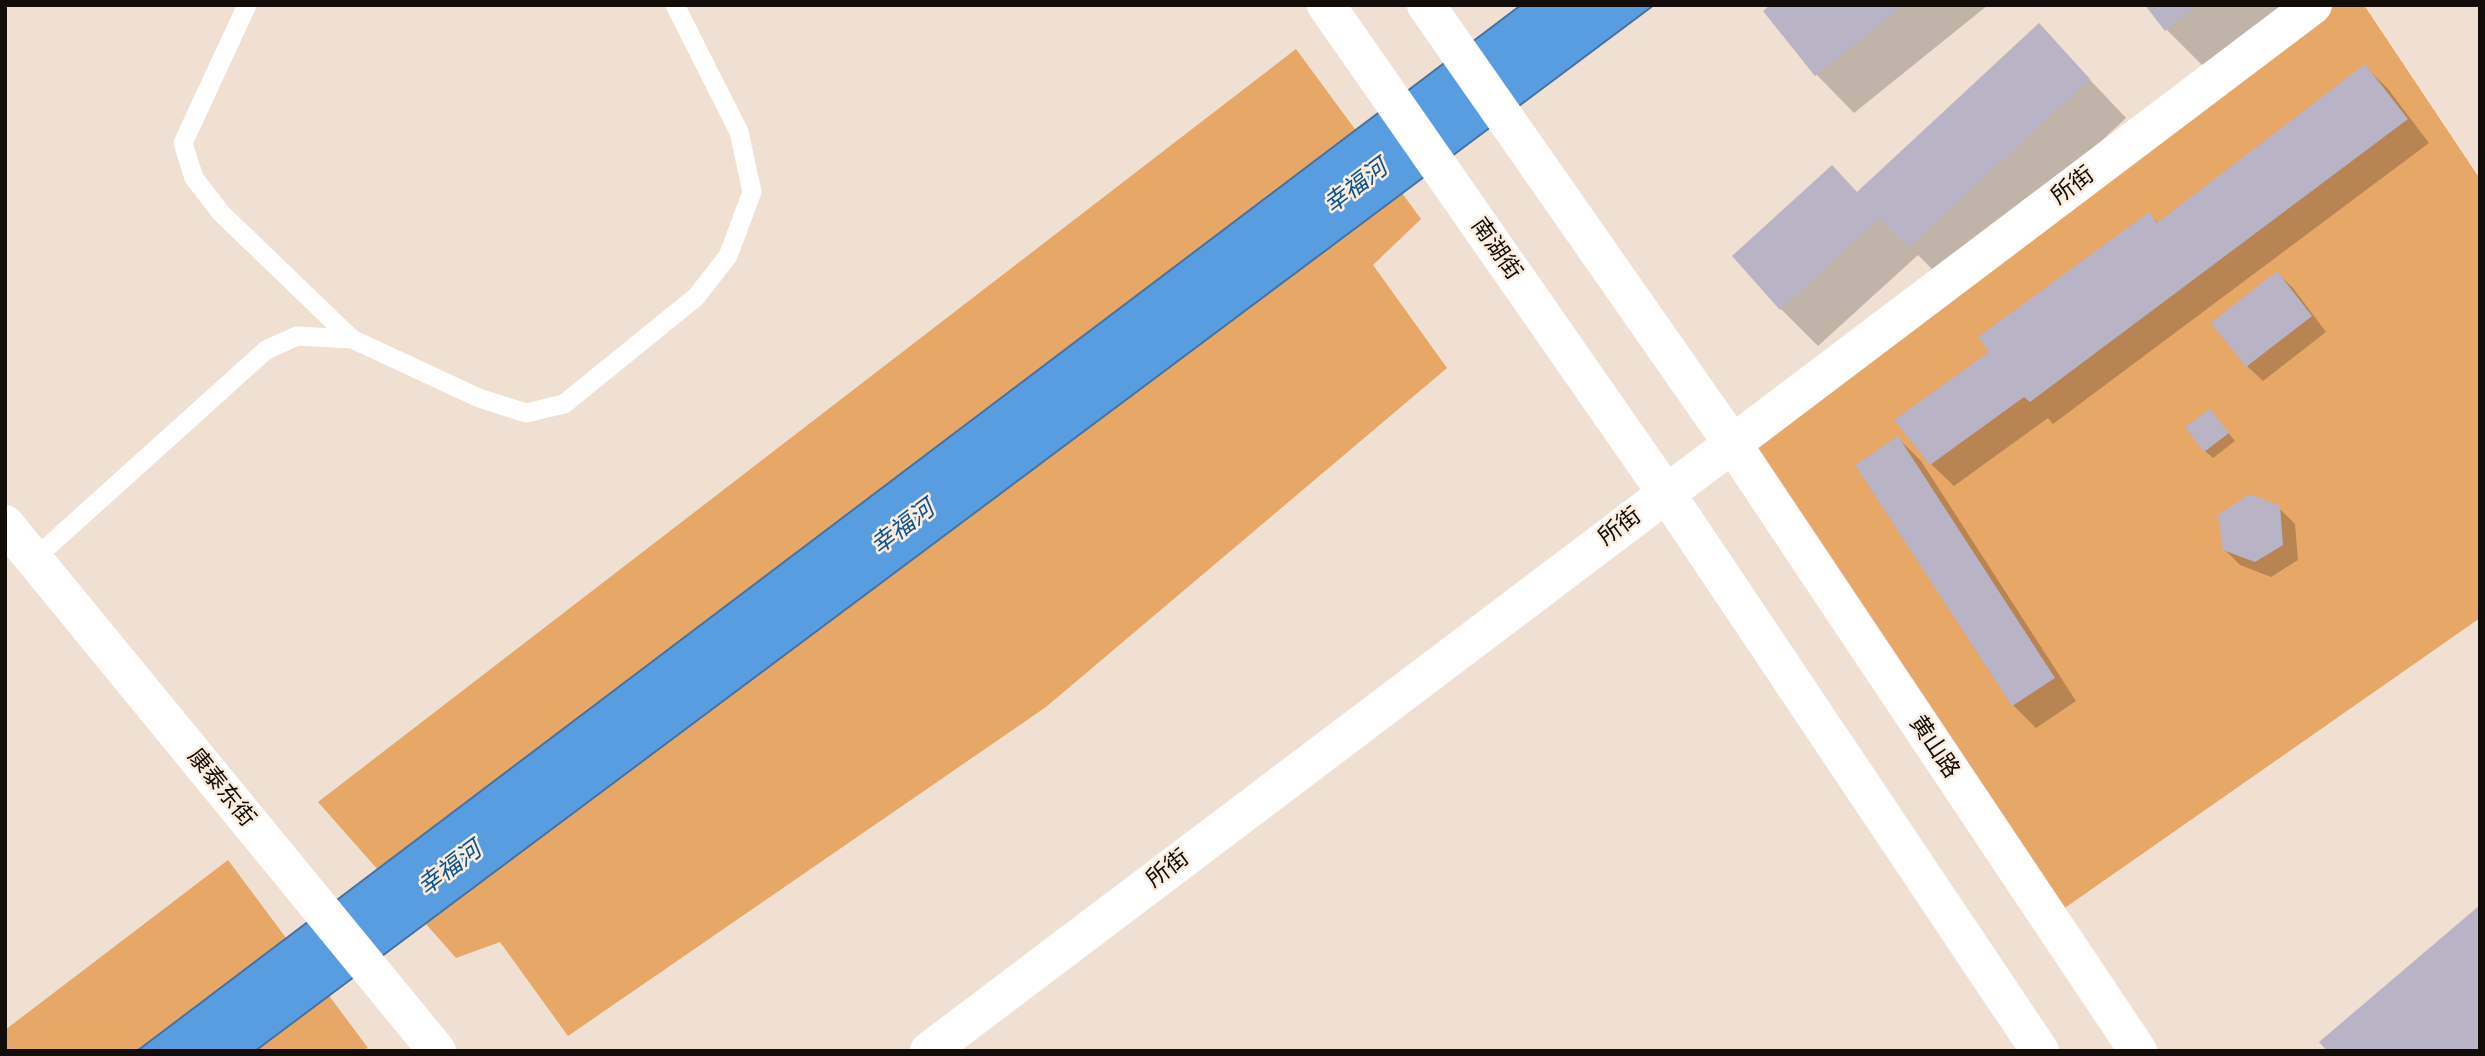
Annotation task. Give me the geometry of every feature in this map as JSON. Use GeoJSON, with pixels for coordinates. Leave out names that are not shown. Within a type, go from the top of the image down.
{"type":"FeatureCollection","features":[{"type":"Feature","properties":{"kind":"main road"},"geometry":{"type":"LineString","coordinates":[[1426,5],[1732,443]]}},
{"type":"Feature","properties":{"kind":"main road","name":"所街"},"geometry":{"type":"LineString","coordinates":[[929,1051],[2313,5]]}},
{"type":"Feature","properties":{"kind":"main road","name":"南湖街"},"geometry":{"type":"LineString","coordinates":[[1334,17],[1667,493]]}},
{"type":"Feature","properties":{"kind":"main road","name":"黄山路"},"geometry":{"type":"LineString","coordinates":[[1732,443],[2138,1051]]}},
{"type":"Feature","properties":{"kind":"main road"},"geometry":{"type":"LineString","coordinates":[[1667,493],[2040,1051]]}},
{"type":"Feature","properties":{"kind":"main road","name":"康泰东街"},"geometry":{"type":"LineString","coordinates":[[5,524],[437,1051]]}},
{"type":"Feature","properties":{"kind":"lane"},"geometry":{"type":"LineString","coordinates":[[247,5],[183,143],[194,178],[221,213],[352,339],[479,398],[526,413],[564,404],[696,297],[727,256],[752,192],[739,132],[675,5]]}},
{"type":"Feature","properties":{"kind":"lane"},"geometry":{"type":"LineString","coordinates":[[33,560],[266,350],[298,336],[352,339]]}},
{"type":"Feature","properties":{"kind":"shaded area"},"geometry":{"type":"Polygon","coordinates":[[[2300,5],[2364,5],[2480,179],[2480,618],[2049,919],[1732,443],[2300,5]]]}},
{"type":"Feature","properties":{"kind":"shaded area"},"geometry":{"type":"Polygon","coordinates":[[[1296,49],[1421,219],[1373,265],[1447,368],[1046,707],[568,1036],[500,942],[456,958],[318,802],[1296,49]]]}},
{"type":"Feature","properties":{"kind":"shaded area"},"geometry":{"type":"Polygon","coordinates":[[[228,860],[368,1048],[360,1051],[5,1051],[5,1030],[228,860]]]}},
{"type":"Feature","properties":{"kind":"water","name":"幸福河"},"geometry":{"type":"Polygon","coordinates":[[[1521,5],[1654,5],[255,1051],[137,1051],[1521,5]]]}},
{"type":"Feature","properties":{"kind":"building"},"geometry":{"type":"Polygon","coordinates":[[[1770,5],[1904,5],[1815,76],[1763,11],[1770,5]]]}},
{"type":"Feature","properties":{"kind":"building"},"geometry":{"type":"Polygon","coordinates":[[[2145,5],[2198,5],[2165,31],[2145,5]]]}},
{"type":"Feature","properties":{"kind":"building"},"geometry":{"type":"Polygon","coordinates":[[[2039,23],[2090,79],[1908,248],[1880,218],[1780,310],[1732,256],[1832,165],[1857,192],[2039,23]]]}},
{"type":"Feature","properties":{"kind":"building"},"geometry":{"type":"Polygon","coordinates":[[[2365,64],[2408,119],[2030,402],[2024,397],[1930,465],[1894,420],[1989,352],[1978,337],[2149,212],[2157,223],[2365,64]]]}},
{"type":"Feature","properties":{"kind":"building"},"geometry":{"type":"Polygon","coordinates":[[[2277,271],[2312,316],[2246,367],[2211,323],[2277,271]]]}},
{"type":"Feature","properties":{"kind":"building"},"geometry":{"type":"Polygon","coordinates":[[[2210,409],[2229,433],[2204,452],[2185,427],[2210,409]]]}},
{"type":"Feature","properties":{"kind":"building"},"geometry":{"type":"Polygon","coordinates":[[[1898,436],[2055,678],[2012,706],[1855,465],[1898,436]]]}},
{"type":"Feature","properties":{"kind":"building"},"geometry":{"type":"Polygon","coordinates":[[[2250,494],[2280,506],[2283,545],[2255,562],[2223,550],[2218,515],[2250,494]]]}},
{"type":"Feature","properties":{"kind":"building"},"geometry":{"type":"Polygon","coordinates":[[[2480,905],[2480,1051],[2327,1051],[2319,1042],[2480,905]]]}}]}
